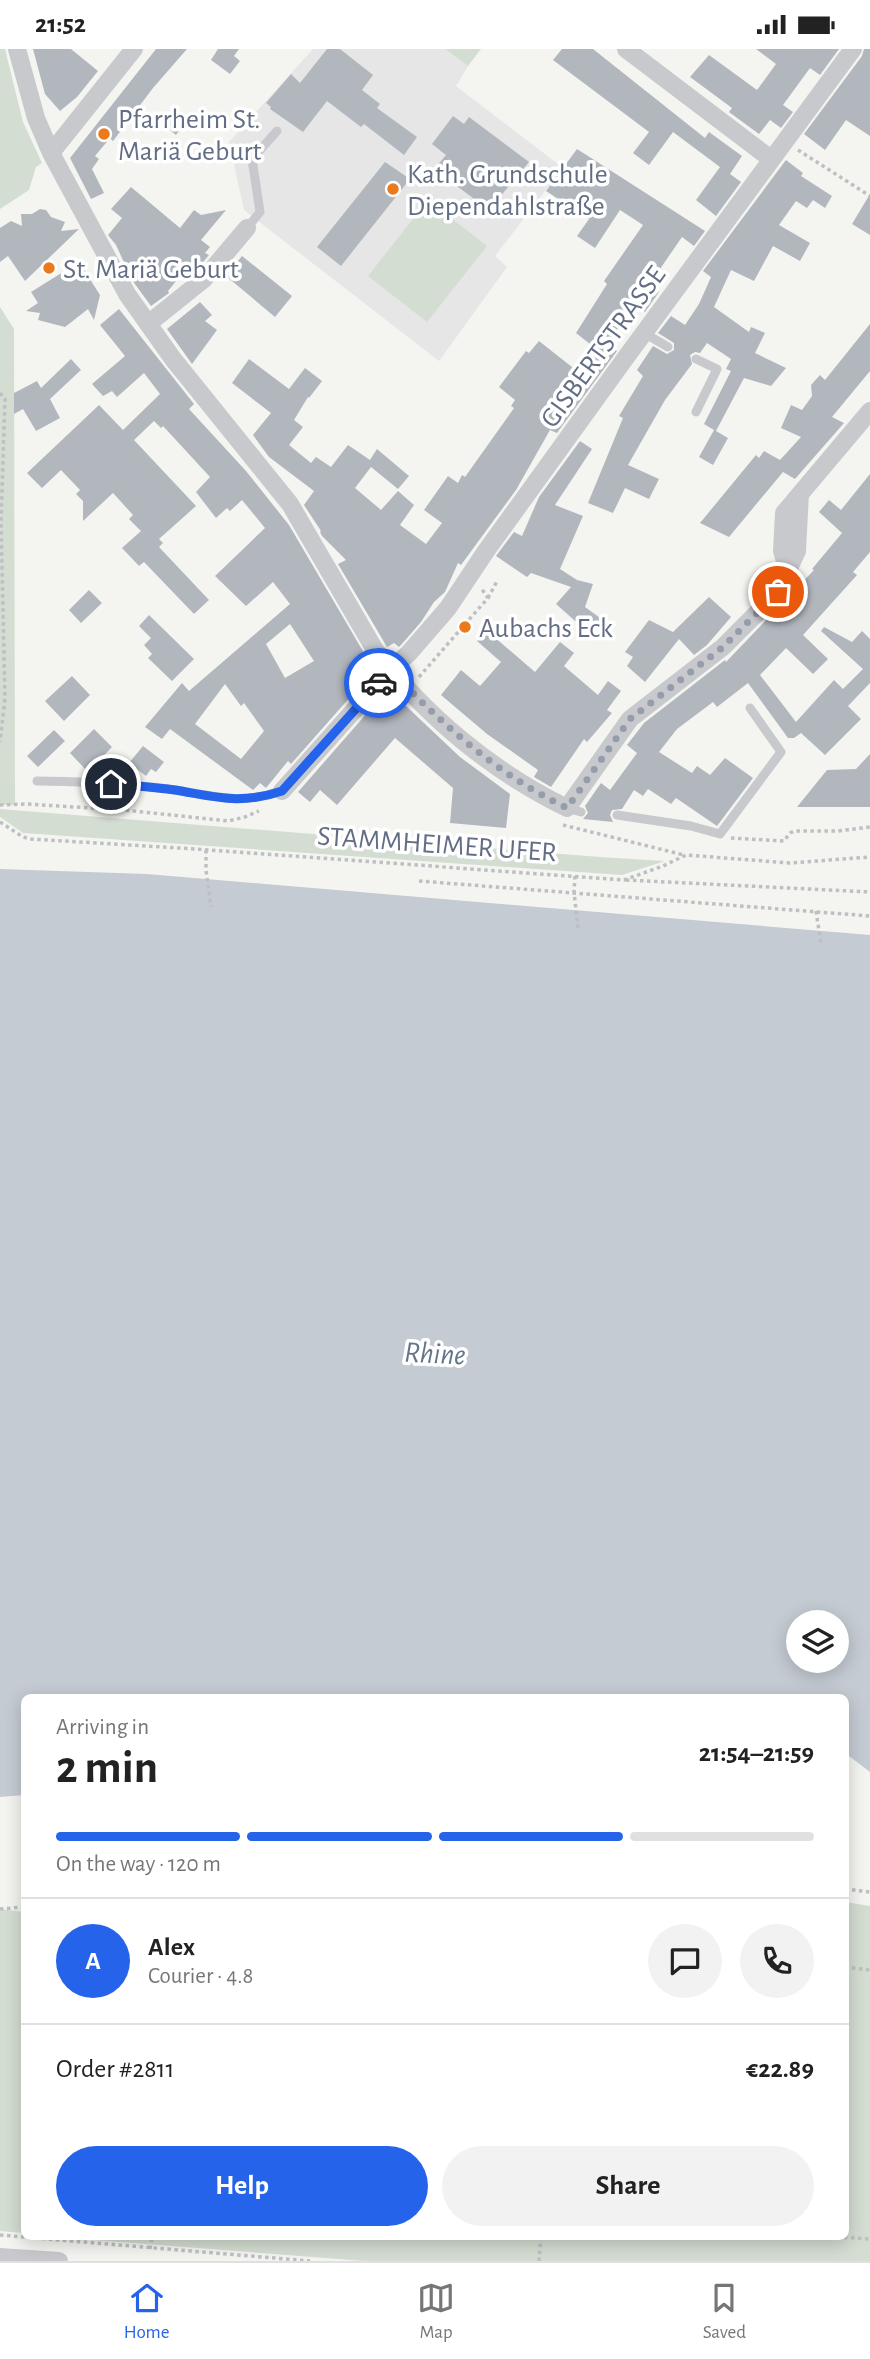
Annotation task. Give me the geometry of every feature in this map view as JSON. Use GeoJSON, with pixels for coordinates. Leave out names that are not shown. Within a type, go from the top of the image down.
{"type":"FeatureCollection","features":[{"type":"Feature","properties":{"kind":"street"},"geometry":{"type":"LineString","coordinates":[[17,49],[36,118],[51,153],[127,294],[173,359],[290,504],[375,650],[427,709],[477,753],[568,813],[630,719],[723,647],[778,592],[788,571],[782,551],[784,513],[870,411]]}},
{"type":"Feature","properties":{"kind":"street"},"geometry":{"type":"LineString","coordinates":[[51,153],[134,49]]}},
{"type":"Feature","properties":{"kind":"street"},"geometry":{"type":"LineString","coordinates":[[626,49],[771,159]]}},
{"type":"Feature","properties":{"kind":"street","name":"GISBERTSTRASSE"},"geometry":{"type":"LineString","coordinates":[[282,791],[448,608],[494,540],[853,49]]}},
{"type":"Feature","properties":{"kind":"street"},"geometry":{"type":"LineString","coordinates":[[148,324],[204,279],[247,228]]}},
{"type":"Feature","properties":{"kind":"street"},"geometry":{"type":"LineString","coordinates":[[0,2257],[59,2261]]}},
{"type":"Feature","properties":{"kind":"lane"},"geometry":{"type":"LineString","coordinates":[[247,228],[260,212],[252,159],[277,131]]}},
{"type":"Feature","properties":{"kind":"lane"},"geometry":{"type":"LineString","coordinates":[[644,333],[668,347]]}},
{"type":"Feature","properties":{"kind":"lane"},"geometry":{"type":"LineString","coordinates":[[696,359],[716,369],[696,412]]}},
{"type":"Feature","properties":{"kind":"lane"},"geometry":{"type":"LineString","coordinates":[[617,815],[691,826],[720,834],[781,752],[750,708]]}},
{"type":"Feature","properties":{"kind":"lane"},"geometry":{"type":"LineString","coordinates":[[37,781],[158,788],[234,800],[282,791]]}},
{"type":"Feature","properties":{"kind":"path"},"geometry":{"type":"LineString","coordinates":[[785,141],[870,196]]}},
{"type":"Feature","properties":{"kind":"path"},"geometry":{"type":"LineString","coordinates":[[0,393],[5,399],[1,521],[5,698],[0,742]]}},
{"type":"Feature","properties":{"kind":"path"},"geometry":{"type":"LineString","coordinates":[[488,598],[497,581]]}},
{"type":"Feature","properties":{"kind":"path"},"geometry":{"type":"LineString","coordinates":[[408,689],[466,624]]}},
{"type":"Feature","properties":{"kind":"path"},"geometry":{"type":"LineString","coordinates":[[0,805],[124,810],[228,821],[264,809],[282,791]]}},
{"type":"Feature","properties":{"kind":"path"},"geometry":{"type":"LineString","coordinates":[[568,813],[566,828],[686,855]]}},
{"type":"Feature","properties":{"kind":"path","name":"STAMMHEIMER UFER"},"geometry":{"type":"LineString","coordinates":[[0,823],[31,839],[624,880],[686,855],[790,863],[870,857]]}},
{"type":"Feature","properties":{"kind":"path"},"geometry":{"type":"LineString","coordinates":[[720,834],[736,839],[772,841],[787,840],[788,834],[794,831],[838,831],[870,827]]}},
{"type":"Feature","properties":{"kind":"path"},"geometry":{"type":"LineString","coordinates":[[622,841],[624,833]]}},
{"type":"Feature","properties":{"kind":"path"},"geometry":{"type":"LineString","coordinates":[[206,850],[211,907]]}},
{"type":"Feature","properties":{"kind":"path"},"geometry":{"type":"LineString","coordinates":[[575,876],[578,928]]}},
{"type":"Feature","properties":{"kind":"path"},"geometry":{"type":"LineString","coordinates":[[624,880],[870,892]]}},
{"type":"Feature","properties":{"kind":"path"},"geometry":{"type":"LineString","coordinates":[[419,881],[870,916]]}},
{"type":"Feature","properties":{"kind":"path"},"geometry":{"type":"LineString","coordinates":[[816,911],[821,944]]}},
{"type":"Feature","properties":{"kind":"path"},"geometry":{"type":"LineString","coordinates":[[849,1889],[870,1892]]}},
{"type":"Feature","properties":{"kind":"path"},"geometry":{"type":"LineString","coordinates":[[0,1909],[21,1907]]}},
{"type":"Feature","properties":{"kind":"path"},"geometry":{"type":"LineString","coordinates":[[849,1968],[870,1970]]}},
{"type":"Feature","properties":{"kind":"path"},"geometry":{"type":"LineString","coordinates":[[0,2235],[21,2237]]}},
{"type":"Feature","properties":{"kind":"path"},"geometry":{"type":"LineString","coordinates":[[849,2238],[870,2239]]}},
{"type":"Feature","properties":{"kind":"path"},"geometry":{"type":"LineString","coordinates":[[54,2240],[310,2261]]}},
{"type":"Feature","properties":{"kind":"path"},"geometry":{"type":"LineString","coordinates":[[150,2249],[152,2240]]}},
{"type":"Feature","properties":{"kind":"path"},"geometry":{"type":"LineString","coordinates":[[539,2261],[541,2240]]}},
{"type":"Feature","properties":{"kind":"shaded area"},"geometry":{"type":"Polygon","coordinates":[[[0,49],[5,49],[23,122],[42,163],[36,167],[29,190],[0,209],[0,49]]]}},
{"type":"Feature","properties":{"kind":"shaded area","name":"Kath. Grundschule Diependahlstraße"},"geometry":{"type":"Polygon","coordinates":[[[313,49],[445,49],[468,66],[456,86],[563,168],[495,256],[507,267],[439,361],[244,210],[229,142],[313,49]]]}},
{"type":"Feature","properties":{"kind":"shaded area"},"geometry":{"type":"Polygon","coordinates":[[[445,49],[481,49],[468,66],[445,49]]]}},
{"type":"Feature","properties":{"kind":"shaded area"},"geometry":{"type":"Polygon","coordinates":[[[428,200],[487,246],[427,322],[368,276],[428,200]]]}},
{"type":"Feature","properties":{"kind":"shaded area"},"geometry":{"type":"Polygon","coordinates":[[[0,307],[14,329],[15,805],[0,805],[0,307]]]}},
{"type":"Feature","properties":{"kind":"shaded area"},"geometry":{"type":"Polygon","coordinates":[[[0,809],[665,861],[622,875],[23,833],[0,817],[0,809]]]}},
{"type":"Feature","properties":{"kind":"shaded area"},"geometry":{"type":"Polygon","coordinates":[[[849,1903],[870,1906],[870,2261],[364,2261],[94,2240],[849,2240],[849,1903]]]}},
{"type":"Feature","properties":{"kind":"shaded area"},"geometry":{"type":"Polygon","coordinates":[[[0,1909],[21,1912],[21,2233],[0,2231],[0,1909]]]}},
{"type":"Feature","properties":{"kind":"water","name":"Rhine"},"geometry":{"type":"Polygon","coordinates":[[[0,869],[147,874],[870,935],[870,1772],[849,1756],[849,1694],[21,1694],[21,1795],[0,1797],[0,869]]]}},
{"type":"Feature","properties":{"kind":"building"},"geometry":{"type":"Polygon","coordinates":[[[33,49],[71,49],[98,71],[77,97],[60,111],[45,94],[33,49]]]}},
{"type":"Feature","properties":{"kind":"building","name":"Pfarrheim St. Mariä Geburt"},"geometry":{"type":"Polygon","coordinates":[[[156,49],[187,49],[113,141],[110,138],[95,156],[99,159],[92,169],[104,193],[91,199],[70,158],[156,49]]]}},
{"type":"Feature","properties":{"kind":"building"},"geometry":{"type":"Polygon","coordinates":[[[218,49],[239,49],[234,56],[240,61],[230,74],[211,60],[218,49]]]}},
{"type":"Feature","properties":{"kind":"building"},"geometry":{"type":"Polygon","coordinates":[[[327,49],[340,49],[373,75],[362,90],[380,104],[377,108],[417,137],[404,155],[364,124],[361,127],[327,101],[303,132],[270,109],[266,103],[291,74],[300,83],[327,49]]]}},
{"type":"Feature","properties":{"kind":"building"},"geometry":{"type":"Polygon","coordinates":[[[562,49],[593,49],[705,138],[709,132],[742,156],[730,174],[741,182],[716,216],[696,200],[720,167],[673,132],[649,165],[633,153],[649,132],[553,60],[562,49]]]}},
{"type":"Feature","properties":{"kind":"building"},"geometry":{"type":"Polygon","coordinates":[[[756,49],[839,49],[820,75],[810,68],[783,105],[793,112],[781,128],[770,120],[759,134],[729,112],[732,108],[690,77],[709,55],[757,90],[776,64],[756,49]]]}},
{"type":"Feature","properties":{"kind":"building"},"geometry":{"type":"Polygon","coordinates":[[[864,49],[870,49],[870,136],[846,120],[825,150],[804,134],[862,56],[864,49]]]}},
{"type":"Feature","properties":{"kind":"building"},"geometry":{"type":"Polygon","coordinates":[[[175,109],[187,119],[176,135],[164,125],[175,109]]]}},
{"type":"Feature","properties":{"kind":"building"},"geometry":{"type":"Polygon","coordinates":[[[453,116],[464,124],[469,117],[529,162],[489,210],[434,169],[446,155],[432,144],[453,116]]]}},
{"type":"Feature","properties":{"kind":"building"},"geometry":{"type":"Polygon","coordinates":[[[577,149],[705,231],[694,246],[682,237],[649,285],[659,292],[645,312],[635,305],[621,324],[607,344],[617,351],[557,433],[550,430],[516,490],[461,565],[458,563],[445,592],[399,647],[394,643],[387,647],[338,564],[346,560],[322,536],[304,505],[314,491],[269,457],[253,435],[271,413],[232,383],[249,359],[289,389],[305,368],[322,381],[294,420],[303,427],[289,445],[311,463],[316,457],[331,467],[348,445],[370,460],[377,449],[409,476],[398,489],[371,467],[355,488],[381,510],[398,491],[414,505],[400,525],[426,544],[442,523],[424,510],[448,476],[458,483],[462,475],[465,477],[514,408],[511,406],[515,400],[499,387],[526,351],[529,353],[539,341],[577,371],[595,348],[576,333],[607,284],[604,281],[643,225],[620,210],[595,248],[577,236],[589,219],[546,191],[577,149]]]}},
{"type":"Feature","properties":{"kind":"building"},"geometry":{"type":"Polygon","coordinates":[[[786,160],[803,173],[801,176],[832,196],[825,208],[813,200],[807,208],[796,201],[779,225],[810,243],[800,261],[773,246],[754,281],[731,270],[714,307],[749,332],[751,327],[765,333],[755,353],[786,368],[771,386],[744,378],[716,431],[728,438],[713,465],[699,457],[714,430],[704,424],[731,371],[726,369],[731,359],[707,343],[700,353],[690,355],[692,364],[665,400],[628,465],[659,479],[649,499],[625,488],[613,513],[588,503],[623,418],[619,416],[643,376],[637,370],[653,346],[667,354],[674,350],[674,343],[658,333],[671,316],[685,325],[699,304],[711,277],[703,271],[786,160]]]}},
{"type":"Feature","properties":{"kind":"building"},"geometry":{"type":"Polygon","coordinates":[[[385,162],[410,179],[341,266],[317,247],[385,162]]]}},
{"type":"Feature","properties":{"kind":"building"},"geometry":{"type":"Polygon","coordinates":[[[131,187],[180,228],[194,210],[201,215],[226,210],[201,240],[210,247],[205,253],[209,255],[198,268],[191,263],[169,293],[151,306],[132,280],[116,245],[108,235],[122,218],[111,209],[131,187]]]}},
{"type":"Feature","properties":{"kind":"building"},"geometry":{"type":"Polygon","coordinates":[[[870,194],[870,235],[852,224],[870,194]]]}},
{"type":"Feature","properties":{"kind":"building"},"geometry":{"type":"Polygon","coordinates":[[[40,209],[65,222],[61,231],[79,229],[25,281],[8,256],[0,262],[0,228],[11,221],[22,226],[21,214],[32,214],[40,209]]]}},
{"type":"Feature","properties":{"kind":"building"},"geometry":{"type":"Polygon","coordinates":[[[242,256],[292,296],[275,317],[226,276],[242,256]]]}},
{"type":"Feature","properties":{"kind":"building"},"geometry":{"type":"Polygon","coordinates":[[[79,262],[100,295],[94,320],[88,309],[65,327],[38,320],[40,313],[26,311],[38,303],[31,292],[79,262]]]}},
{"type":"Feature","properties":{"kind":"building"},"geometry":{"type":"Polygon","coordinates":[[[200,302],[212,315],[205,321],[217,330],[192,364],[167,329],[200,302]]]}},
{"type":"Feature","properties":{"kind":"building"},"geometry":{"type":"Polygon","coordinates":[[[119,309],[194,404],[189,409],[246,471],[289,525],[367,658],[359,664],[367,678],[291,764],[288,761],[266,788],[260,783],[253,790],[170,729],[162,739],[145,727],[182,683],[189,691],[290,604],[273,582],[246,606],[215,576],[265,528],[242,500],[230,511],[227,508],[216,518],[196,492],[210,477],[163,426],[161,428],[154,421],[134,440],[196,506],[159,539],[163,543],[159,547],[209,600],[194,614],[144,562],[139,566],[122,548],[141,531],[129,519],[133,515],[113,493],[83,521],[83,501],[76,494],[80,490],[61,470],[42,488],[27,473],[99,405],[123,430],[160,394],[144,373],[117,397],[112,391],[103,396],[92,384],[125,356],[100,325],[119,309]],[[290,624],[266,644],[285,678],[314,661],[290,624]],[[225,684],[195,724],[241,759],[264,731],[244,703],[241,706],[225,684]]]}},
{"type":"Feature","properties":{"kind":"building"},"geometry":{"type":"Polygon","coordinates":[[[870,324],[870,371],[832,417],[844,423],[795,479],[783,472],[729,537],[700,523],[756,455],[759,458],[764,451],[780,460],[801,437],[781,428],[791,405],[802,410],[812,396],[811,385],[820,375],[825,380],[870,324]]]}},
{"type":"Feature","properties":{"kind":"building"},"geometry":{"type":"Polygon","coordinates":[[[71,359],[81,370],[50,399],[60,418],[36,431],[23,409],[14,414],[14,393],[37,381],[41,388],[71,359]]]}},
{"type":"Feature","properties":{"kind":"building"},"geometry":{"type":"Polygon","coordinates":[[[580,441],[592,449],[555,505],[583,516],[560,569],[577,580],[593,584],[585,607],[603,620],[591,635],[556,604],[571,587],[531,573],[527,577],[496,556],[514,532],[522,536],[539,497],[580,441]]]}},
{"type":"Feature","properties":{"kind":"building"},"geometry":{"type":"Polygon","coordinates":[[[870,474],[870,552],[853,572],[857,575],[803,635],[828,659],[813,674],[786,648],[760,675],[796,722],[834,680],[843,689],[863,669],[821,631],[824,627],[852,642],[862,631],[870,639],[870,683],[848,706],[861,719],[825,755],[801,733],[794,738],[788,738],[748,683],[717,707],[713,702],[677,729],[659,752],[692,773],[697,766],[710,775],[725,758],[753,778],[717,826],[676,798],[671,804],[648,789],[643,796],[634,790],[622,809],[612,810],[610,815],[613,822],[583,819],[588,813],[585,806],[601,783],[610,790],[637,753],[627,745],[644,723],[725,660],[726,662],[814,570],[812,569],[842,533],[819,512],[829,500],[841,510],[870,474]]]}},
{"type":"Feature","properties":{"kind":"building"},"geometry":{"type":"Polygon","coordinates":[[[89,590],[102,603],[81,623],[69,610],[89,590]]]}},
{"type":"Feature","properties":{"kind":"building"},"geometry":{"type":"Polygon","coordinates":[[[709,597],[731,617],[707,645],[694,655],[679,639],[645,682],[627,666],[633,657],[625,652],[649,620],[673,632],[709,597]]]}},
{"type":"Feature","properties":{"kind":"building"},"geometry":{"type":"Polygon","coordinates":[[[149,615],[194,659],[172,681],[148,658],[152,654],[144,645],[151,638],[139,626],[149,615]]]}},
{"type":"Feature","properties":{"kind":"building"},"geometry":{"type":"Polygon","coordinates":[[[486,630],[535,672],[560,642],[574,653],[564,666],[598,695],[608,681],[621,691],[607,710],[612,713],[587,742],[584,739],[551,787],[534,777],[538,770],[487,734],[441,695],[461,670],[480,686],[501,662],[477,641],[486,630]]]}},
{"type":"Feature","properties":{"kind":"building"},"geometry":{"type":"Polygon","coordinates":[[[72,676],[90,695],[64,721],[45,701],[72,676]]]}},
{"type":"Feature","properties":{"kind":"building"},"geometry":{"type":"Polygon","coordinates":[[[388,689],[460,757],[510,794],[506,828],[450,823],[453,788],[395,738],[337,805],[320,790],[310,802],[298,792],[388,689]]]}},
{"type":"Feature","properties":{"kind":"building"},"geometry":{"type":"Polygon","coordinates":[[[94,729],[112,747],[88,772],[70,753],[94,729]]]}},
{"type":"Feature","properties":{"kind":"building"},"geometry":{"type":"Polygon","coordinates":[[[54,730],[65,741],[38,767],[27,756],[54,730]]]}},
{"type":"Feature","properties":{"kind":"building"},"geometry":{"type":"Polygon","coordinates":[[[143,746],[164,762],[156,772],[151,769],[146,776],[129,763],[143,746]]]}},
{"type":"Feature","properties":{"kind":"building"},"geometry":{"type":"Polygon","coordinates":[[[870,754],[870,807],[797,807],[827,770],[856,769],[870,754]]]}},
{"type":"Feature","properties":{"kind":"way so far"},"geometry":{"type":"LineString","coordinates":[[379,683],[390,670],[427,709],[477,753],[525,787],[567,808],[630,719],[723,647],[778,592]]}},
{"type":"Feature","properties":{"kind":"place","name":"Pfarrheim St. Mariä Geburt"},"geometry":{"type":"Point","coordinates":[104,134]}},
{"type":"Feature","properties":{"kind":"place","name":"Kath. Grundschule Diependahlstraße"},"geometry":{"type":"Point","coordinates":[393,189]}},
{"type":"Feature","properties":{"kind":"place","name":"St. Mariä Geburt"},"geometry":{"type":"Point","coordinates":[49,268]}},
{"type":"Feature","properties":{"kind":"place","name":"Aubachs Eck"},"geometry":{"type":"Point","coordinates":[465,627]}},
{"type":"Feature","properties":{"kind":"route"},"geometry":{"type":"LineString","coordinates":[[111,784],[176,790],[234,800],[282,791],[379,683]]}}]}
